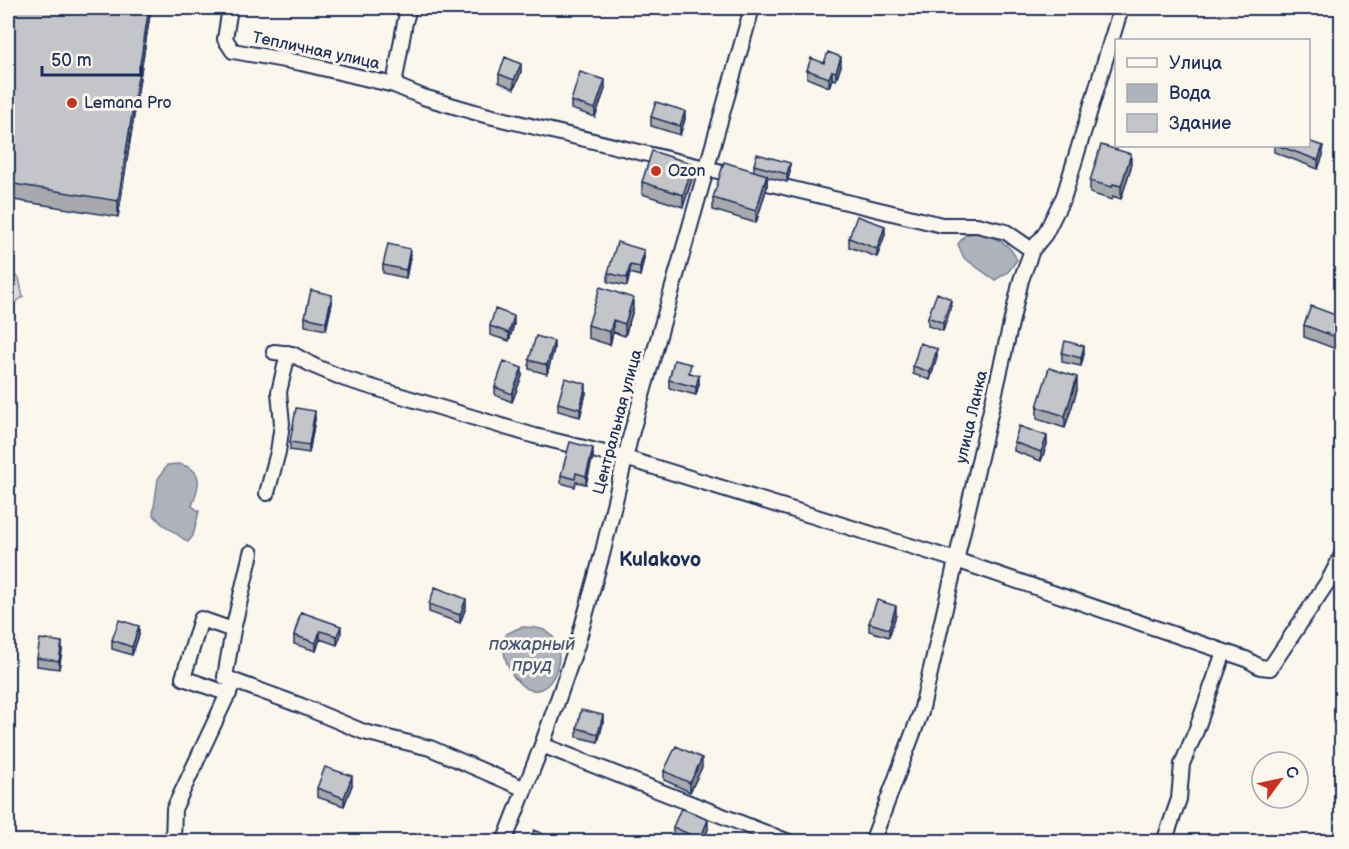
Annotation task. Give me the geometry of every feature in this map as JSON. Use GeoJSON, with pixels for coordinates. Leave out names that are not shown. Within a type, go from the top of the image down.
{"type":"FeatureCollection","features":[{"type":"Feature","properties":{"kind":"street","name":"Тепличная улица"},"geometry":{"type":"LineString","coordinates":[[230,8],[225,39],[233,51],[302,63],[394,86],[409,8]]}},
{"type":"Feature","properties":{"kind":"street","name":"Центральная улица"},"geometry":{"type":"LineString","coordinates":[[504,842],[542,745],[577,645],[603,551],[625,458],[752,8]]}},
{"type":"Feature","properties":{"kind":"street","name":"улица Ланка"},"geometry":{"type":"LineString","coordinates":[[872,842],[921,712],[1021,280],[1032,250],[1045,234],[1064,196],[1120,8]]}},
{"type":"Feature","properties":{"kind":"street"},"geometry":{"type":"LineString","coordinates":[[394,86],[485,115],[942,225],[977,225],[1006,232],[1032,250]]}},
{"type":"Feature","properties":{"kind":"street"},"geometry":{"type":"LineString","coordinates":[[267,493],[278,452],[282,424],[279,392],[281,352],[345,379],[535,436],[625,458],[956,560],[1246,659],[1260,667],[1270,668],[1329,580],[1341,555]]}},
{"type":"Feature","properties":{"kind":"street"},"geometry":{"type":"LineString","coordinates":[[232,687],[225,676],[251,553]]}},
{"type":"Feature","properties":{"kind":"street"},"geometry":{"type":"LineString","coordinates":[[233,630],[201,619],[183,678],[232,687],[302,706],[364,732],[430,748],[525,789]]}},
{"type":"Feature","properties":{"kind":"street"},"geometry":{"type":"LineString","coordinates":[[1164,842],[1179,799],[1182,764],[1197,731],[1224,652]]}},
{"type":"Feature","properties":{"kind":"street"},"geometry":{"type":"LineString","coordinates":[[173,842],[174,809],[232,687]]}},
{"type":"Feature","properties":{"kind":"street"},"geometry":{"type":"LineString","coordinates":[[542,745],[789,842]]}},
{"type":"Feature","properties":{"kind":"shaded area"},"geometry":{"type":"Polygon","coordinates":[[[8,270],[19,278],[23,297],[8,307],[8,270]]]}},
{"type":"Feature","properties":{"kind":"water"},"geometry":{"type":"Polygon","coordinates":[[[979,232],[1006,245],[1017,260],[1008,272],[995,280],[964,258],[958,244],[965,235],[979,232]]]}},
{"type":"Feature","properties":{"kind":"water"},"geometry":{"type":"Polygon","coordinates":[[[178,464],[193,470],[198,480],[192,506],[199,511],[193,536],[188,542],[161,523],[153,514],[158,479],[167,465],[178,464]]]}},
{"type":"Feature","properties":{"kind":"water","name":"пожарный пруд"},"geometry":{"type":"Polygon","coordinates":[[[521,627],[544,630],[554,639],[558,651],[558,664],[554,677],[546,686],[536,690],[524,687],[512,674],[507,664],[504,650],[506,634],[521,627]]]}},
{"type":"Feature","properties":{"kind":"building","name":"Lemana Pro"},"geometry":{"type":"Polygon","coordinates":[[[8,8],[149,8],[118,201],[8,183],[8,8]]]}},
{"type":"Feature","properties":{"kind":"building"},"geometry":{"type":"Polygon","coordinates":[[[828,52],[841,57],[836,72],[832,71],[829,78],[807,70],[811,58],[824,63],[828,52]]]}},
{"type":"Feature","properties":{"kind":"building"},"geometry":{"type":"Polygon","coordinates":[[[505,57],[521,64],[514,80],[499,74],[505,57]]]}},
{"type":"Feature","properties":{"kind":"building"},"geometry":{"type":"Polygon","coordinates":[[[580,72],[605,80],[595,109],[571,101],[580,72]]]}},
{"type":"Feature","properties":{"kind":"building"},"geometry":{"type":"Polygon","coordinates":[[[656,102],[685,111],[680,126],[651,117],[656,102]]]}},
{"type":"Feature","properties":{"kind":"building"},"geometry":{"type":"Polygon","coordinates":[[[1310,142],[1323,146],[1318,160],[1282,147],[1310,147],[1310,142]]]}},
{"type":"Feature","properties":{"kind":"building"},"geometry":{"type":"Polygon","coordinates":[[[1101,145],[1131,154],[1121,186],[1113,184],[1112,187],[1090,181],[1101,145]]]}},
{"type":"Feature","properties":{"kind":"building"},"geometry":{"type":"Polygon","coordinates":[[[652,151],[693,164],[683,195],[642,182],[652,151]]]}},
{"type":"Feature","properties":{"kind":"building"},"geometry":{"type":"Polygon","coordinates":[[[757,154],[790,163],[787,174],[754,165],[757,154]]]}},
{"type":"Feature","properties":{"kind":"building"},"geometry":{"type":"Polygon","coordinates":[[[724,162],[767,175],[756,211],[713,198],[724,162]]]}},
{"type":"Feature","properties":{"kind":"building"},"geometry":{"type":"Polygon","coordinates":[[[857,216],[885,226],[877,249],[849,238],[857,216]]]}},
{"type":"Feature","properties":{"kind":"building"},"geometry":{"type":"Polygon","coordinates":[[[617,242],[644,250],[640,267],[630,265],[627,278],[608,273],[617,242]]]}},
{"type":"Feature","properties":{"kind":"building"},"geometry":{"type":"Polygon","coordinates":[[[388,244],[410,249],[406,270],[383,265],[388,244]]]}},
{"type":"Feature","properties":{"kind":"building"},"geometry":{"type":"Polygon","coordinates":[[[600,287],[633,298],[625,324],[613,320],[610,332],[588,325],[600,287]]]}},
{"type":"Feature","properties":{"kind":"building"},"geometry":{"type":"Polygon","coordinates":[[[311,290],[332,295],[326,322],[305,317],[311,290]]]}},
{"type":"Feature","properties":{"kind":"building"},"geometry":{"type":"Polygon","coordinates":[[[937,293],[951,299],[943,323],[928,317],[937,293]]]}},
{"type":"Feature","properties":{"kind":"building"},"geometry":{"type":"Polygon","coordinates":[[[1311,306],[1341,317],[1341,339],[1304,325],[1311,306]]]}},
{"type":"Feature","properties":{"kind":"building"},"geometry":{"type":"Polygon","coordinates":[[[495,309],[514,316],[509,333],[490,326],[495,309]]]}},
{"type":"Feature","properties":{"kind":"building"},"geometry":{"type":"Polygon","coordinates":[[[536,336],[554,341],[547,365],[529,360],[536,336]]]}},
{"type":"Feature","properties":{"kind":"building"},"geometry":{"type":"Polygon","coordinates":[[[1065,341],[1084,346],[1081,358],[1062,353],[1065,341]]]}},
{"type":"Feature","properties":{"kind":"building"},"geometry":{"type":"Polygon","coordinates":[[[920,343],[937,349],[930,372],[913,366],[920,343]]]}},
{"type":"Feature","properties":{"kind":"building"},"geometry":{"type":"Polygon","coordinates":[[[674,360],[691,364],[689,373],[699,375],[696,387],[669,380],[674,360]]]}},
{"type":"Feature","properties":{"kind":"building"},"geometry":{"type":"Polygon","coordinates":[[[504,361],[522,368],[512,394],[495,387],[504,361]]]}},
{"type":"Feature","properties":{"kind":"building"},"geometry":{"type":"Polygon","coordinates":[[[1049,368],[1077,377],[1065,416],[1037,407],[1049,368]]]}},
{"type":"Feature","properties":{"kind":"building"},"geometry":{"type":"Polygon","coordinates":[[[565,378],[586,384],[580,409],[558,403],[565,378]]]}},
{"type":"Feature","properties":{"kind":"building"},"geometry":{"type":"Polygon","coordinates":[[[296,408],[315,411],[309,445],[290,442],[296,408]]]}},
{"type":"Feature","properties":{"kind":"building"},"geometry":{"type":"Polygon","coordinates":[[[1019,426],[1047,436],[1041,452],[1014,442],[1019,426]]]}},
{"type":"Feature","properties":{"kind":"building"},"geometry":{"type":"Polygon","coordinates":[[[570,442],[593,448],[586,476],[576,473],[575,479],[561,475],[570,442]]]}},
{"type":"Feature","properties":{"kind":"building"},"geometry":{"type":"Polygon","coordinates":[[[435,587],[466,599],[460,615],[429,604],[435,587]]]}},
{"type":"Feature","properties":{"kind":"building"},"geometry":{"type":"Polygon","coordinates":[[[877,600],[896,606],[889,629],[869,623],[877,600]]]}},
{"type":"Feature","properties":{"kind":"building"},"geometry":{"type":"Polygon","coordinates":[[[301,612],[341,626],[337,636],[320,631],[316,643],[294,635],[301,612]]]}},
{"type":"Feature","properties":{"kind":"building"},"geometry":{"type":"Polygon","coordinates":[[[119,620],[139,626],[132,647],[112,640],[119,620]]]}},
{"type":"Feature","properties":{"kind":"building"},"geometry":{"type":"Polygon","coordinates":[[[40,639],[62,642],[59,661],[37,658],[40,639]]]}},
{"type":"Feature","properties":{"kind":"building"},"geometry":{"type":"Polygon","coordinates":[[[581,710],[603,715],[598,734],[577,728],[581,710]]]}},
{"type":"Feature","properties":{"kind":"building"},"geometry":{"type":"Polygon","coordinates":[[[676,746],[702,758],[690,783],[664,771],[676,746]]]}},
{"type":"Feature","properties":{"kind":"building"},"geometry":{"type":"Polygon","coordinates":[[[325,767],[352,776],[344,798],[317,788],[325,767]]]}},
{"type":"Feature","properties":{"kind":"building"},"geometry":{"type":"Polygon","coordinates":[[[681,808],[708,820],[700,839],[673,827],[681,808]]]}},
{"type":"Feature","properties":{"kind":"building"},"geometry":{"type":"Polygon","coordinates":[[[534,830],[552,838],[550,842],[529,842],[534,830]]]}},
{"type":"Feature","properties":{"kind":"place","name":"Lemana Pro"},"geometry":{"type":"Point","coordinates":[72,103]}},
{"type":"Feature","properties":{"kind":"place","name":"Ozon"},"geometry":{"type":"Point","coordinates":[656,171]}},
{"type":"Feature","properties":{"kind":"district","name":"Kulakovo"},"geometry":{"type":"Point","coordinates":[660,560]}}]}
